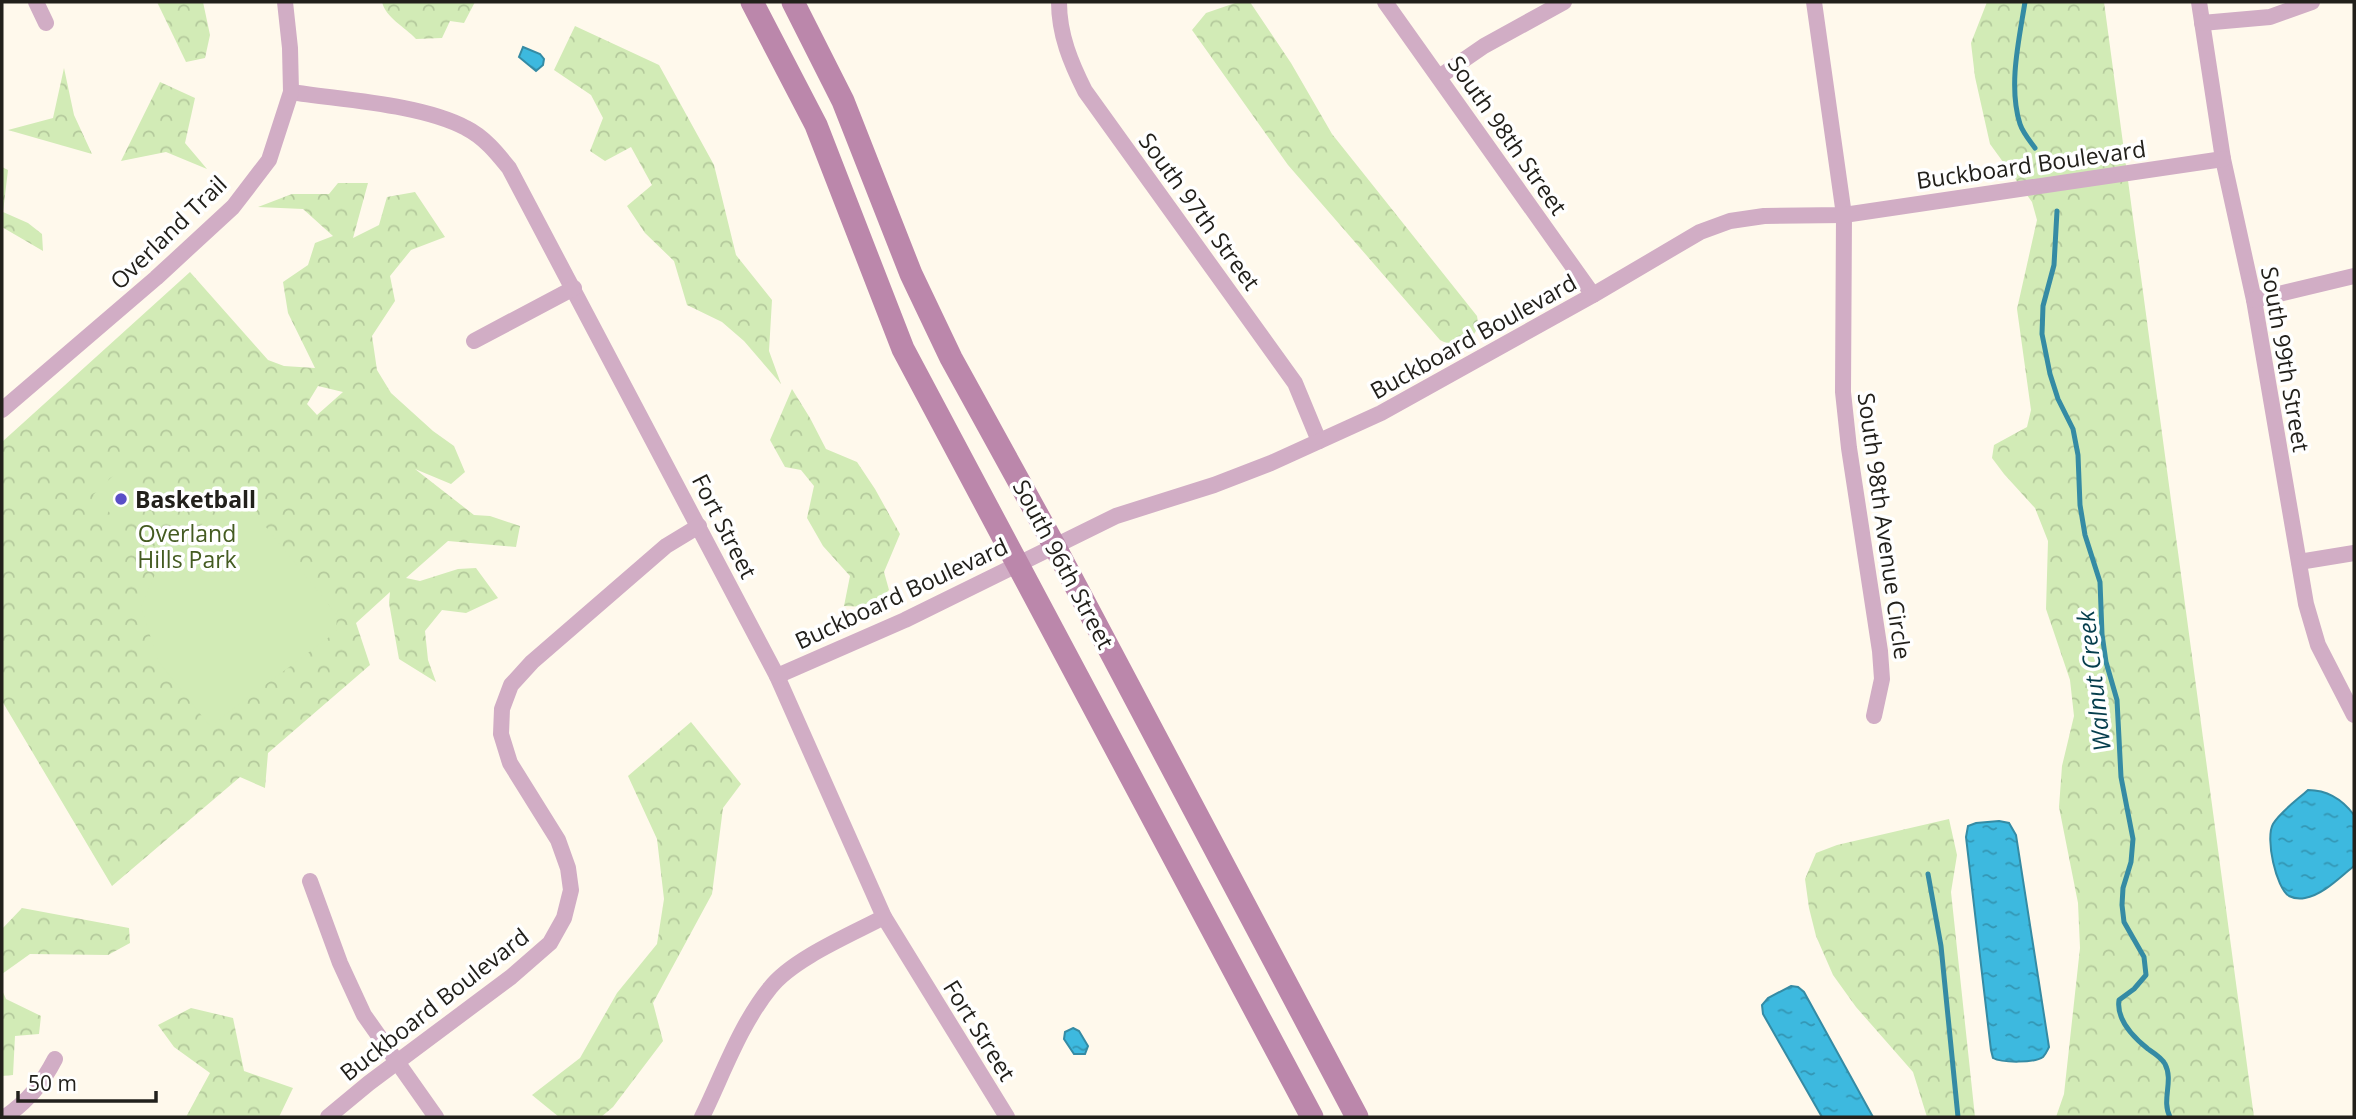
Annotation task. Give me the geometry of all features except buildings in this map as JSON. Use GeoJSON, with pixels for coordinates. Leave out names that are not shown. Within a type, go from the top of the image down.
{"type":"FeatureCollection","features":[{"type":"Feature","properties":{"kind":"main road","name":"South 96th Street"},"geometry":{"type":"LineString","coordinates":[[752,2],[816,125],[903,349],[1312,1117]]}},
{"type":"Feature","properties":{"kind":"main road","name":"South 96th Street"},"geometry":{"type":"LineString","coordinates":[[793,2],[843,101],[911,274],[951,358],[1054,545],[1357,1117]]}},
{"type":"Feature","properties":{"kind":"street"},"geometry":{"type":"LineString","coordinates":[[36,2],[46,23]]}},
{"type":"Feature","properties":{"kind":"street","name":"Overland Trail"},"geometry":{"type":"LineString","coordinates":[[3,405],[156,278],[233,206],[268,160],[291,92],[285,2]]}},
{"type":"Feature","properties":{"kind":"street","name":"South 97th Street"},"geometry":{"type":"LineString","coordinates":[[1059,2],[1059,16],[1067,51],[1086,92],[1282,363],[1295,383],[1319,440]]}},
{"type":"Feature","properties":{"kind":"street","name":"South 98th Street"},"geometry":{"type":"LineString","coordinates":[[1385,2],[1593,295]]}},
{"type":"Feature","properties":{"kind":"street"},"geometry":{"type":"LineString","coordinates":[[1439,77],[1484,46],[1564,2]]}},
{"type":"Feature","properties":{"kind":"street","name":"South 98th Avenue Circle"},"geometry":{"type":"LineString","coordinates":[[1814,2],[1844,215],[1843,392],[1880,651],[1882,679],[1874,716]]}},
{"type":"Feature","properties":{"kind":"street","name":"South 99th Street"},"geometry":{"type":"LineString","coordinates":[[2199,2],[2223,159],[2254,300],[2306,604],[2318,645],[2354,715]]}},
{"type":"Feature","properties":{"kind":"street"},"geometry":{"type":"LineString","coordinates":[[2202,23],[2270,17],[2312,2]]}},
{"type":"Feature","properties":{"kind":"street","name":"Fort Street"},"geometry":{"type":"LineString","coordinates":[[291,92],[442,117],[468,129],[490,145],[509,168],[776,676],[884,917],[1007,1117]]}},
{"type":"Feature","properties":{"kind":"street","name":"Buckboard Boulevard"},"geometry":{"type":"LineString","coordinates":[[776,676],[905,620],[1116,516],[1214,485],[1272,463],[1381,414],[1700,232],[1730,221],[1763,216],[1844,215],[2223,159]]}},
{"type":"Feature","properties":{"kind":"street"},"geometry":{"type":"LineString","coordinates":[[2254,300],[2354,276]]}},
{"type":"Feature","properties":{"kind":"street"},"geometry":{"type":"LineString","coordinates":[[474,341],[574,288]]}},
{"type":"Feature","properties":{"kind":"street","name":"Buckboard Boulevard"},"geometry":{"type":"LineString","coordinates":[[328,1117],[511,977],[550,943],[564,918],[571,890],[568,868],[558,840],[510,763],[501,734],[502,709],[511,685],[532,662],[666,546],[699,526]]}},
{"type":"Feature","properties":{"kind":"street"},"geometry":{"type":"LineString","coordinates":[[2299,562],[2354,553]]}},
{"type":"Feature","properties":{"kind":"street"},"geometry":{"type":"LineString","coordinates":[[310,881],[363,1016],[436,1117]]}},
{"type":"Feature","properties":{"kind":"street"},"geometry":{"type":"LineString","coordinates":[[702,1117],[749,1019],[771,986],[811,954],[884,917]]}},
{"type":"Feature","properties":{"kind":"street"},"geometry":{"type":"LineString","coordinates":[[5,1117],[21,1106],[42,1084],[55,1059]]}},
{"type":"Feature","properties":{"kind":"green space"},"geometry":{"type":"Polygon","coordinates":[[[157,2],[203,2],[210,35],[205,58],[186,62],[157,2]]]}},
{"type":"Feature","properties":{"kind":"green space"},"geometry":{"type":"Polygon","coordinates":[[[382,2],[475,2],[464,23],[450,21],[442,38],[416,39],[391,17],[382,2]]]}},
{"type":"Feature","properties":{"kind":"green space"},"geometry":{"type":"Polygon","coordinates":[[[1238,2],[1250,2],[1291,63],[1332,134],[1477,316],[1476,331],[1467,340],[1454,344],[1440,340],[1288,165],[1192,30],[1206,13],[1238,2]]]}},
{"type":"Feature","properties":{"kind":"green space"},"geometry":{"type":"Polygon","coordinates":[[[1987,2],[2104,2],[2254,1117],[2056,1117],[2064,1094],[2080,948],[2078,903],[2059,807],[2062,766],[2074,716],[2070,680],[2046,609],[2048,541],[2035,508],[1992,458],[1994,445],[2027,427],[2031,410],[2017,309],[2037,220],[2032,202],[1990,144],[1975,77],[1971,43],[1987,2]]]}},
{"type":"Feature","properties":{"kind":"green space"},"geometry":{"type":"Polygon","coordinates":[[[575,26],[659,65],[714,165],[736,255],[772,300],[769,351],[781,384],[744,341],[722,322],[687,305],[674,261],[645,233],[627,206],[652,185],[631,147],[605,161],[590,151],[603,118],[591,95],[554,70],[575,26]]]}},
{"type":"Feature","properties":{"kind":"green space"},"geometry":{"type":"Polygon","coordinates":[[[64,68],[74,115],[92,154],[8,130],[53,118],[64,68]]]}},
{"type":"Feature","properties":{"kind":"green space"},"geometry":{"type":"Polygon","coordinates":[[[160,82],[195,98],[185,143],[207,169],[166,152],[121,161],[160,82]]]}},
{"type":"Feature","properties":{"kind":"green space"},"geometry":{"type":"Polygon","coordinates":[[[2,167],[8,170],[3,212],[28,223],[42,234],[43,251],[2,227],[2,167]]]}},
{"type":"Feature","properties":{"kind":"green space","name":"Overland Hills Park"},"geometry":{"type":"Polygon","coordinates":[[[338,183],[368,183],[353,238],[379,225],[387,197],[415,192],[445,237],[411,250],[390,276],[395,301],[372,336],[377,370],[391,393],[454,446],[465,472],[451,484],[415,469],[474,515],[490,516],[520,526],[516,547],[448,541],[406,578],[420,581],[458,569],[476,568],[498,598],[466,613],[442,610],[425,631],[428,660],[436,682],[399,659],[389,603],[390,592],[356,623],[370,665],[268,753],[265,788],[240,777],[112,886],[2,701],[2,442],[190,272],[268,360],[284,366],[315,368],[288,313],[283,282],[308,265],[315,243],[333,236],[303,209],[258,207],[292,194],[329,194],[338,183]],[[318,386],[307,404],[317,415],[343,392],[318,386]]]}},
{"type":"Feature","properties":{"kind":"green space"},"geometry":{"type":"Polygon","coordinates":[[[792,389],[826,449],[857,462],[900,534],[884,572],[889,590],[871,607],[844,606],[850,576],[823,546],[807,518],[814,486],[801,470],[785,467],[770,440],[792,389]]]}},
{"type":"Feature","properties":{"kind":"green space","name":"Basketball"},"geometry":{"type":"Polygon","coordinates":[[[118,471],[149,504],[124,528],[93,495],[118,471]]]}},
{"type":"Feature","properties":{"kind":"green space"},"geometry":{"type":"Polygon","coordinates":[[[240,495],[337,615],[336,632],[210,726],[158,661],[141,606],[164,554],[240,495]]]}},
{"type":"Feature","properties":{"kind":"green space"},"geometry":{"type":"Polygon","coordinates":[[[691,722],[741,784],[723,808],[712,894],[653,1003],[663,1041],[613,1107],[601,1117],[559,1117],[532,1095],[580,1058],[617,993],[657,944],[664,899],[657,839],[628,776],[691,722]]]}},
{"type":"Feature","properties":{"kind":"green space"},"geometry":{"type":"Polygon","coordinates":[[[1949,819],[1957,855],[1951,892],[1975,1117],[1927,1117],[1913,1072],[1856,1007],[1833,975],[1816,936],[1805,879],[1816,853],[1837,845],[1949,819]]]}},
{"type":"Feature","properties":{"kind":"green space"},"geometry":{"type":"Polygon","coordinates":[[[22,908],[129,928],[130,943],[108,955],[30,954],[2,974],[2,929],[22,908]]]}},
{"type":"Feature","properties":{"kind":"green space"},"geometry":{"type":"Polygon","coordinates":[[[2,990],[6,999],[41,1016],[39,1034],[15,1036],[13,1075],[2,1076],[2,990]]]}},
{"type":"Feature","properties":{"kind":"green space"},"geometry":{"type":"Polygon","coordinates":[[[191,1008],[233,1018],[244,1071],[293,1088],[279,1117],[186,1117],[210,1073],[174,1047],[158,1025],[191,1008]]]}},
{"type":"Feature","properties":{"kind":"water"},"geometry":{"type":"Polygon","coordinates":[[[523,47],[540,54],[544,59],[543,65],[536,71],[519,57],[523,47]]]}},
{"type":"Feature","properties":{"kind":"water"},"geometry":{"type":"Polygon","coordinates":[[[2308,790],[2334,796],[2354,815],[2354,866],[2318,893],[2299,898],[2289,896],[2280,883],[2270,840],[2273,824],[2308,790]]]}},
{"type":"Feature","properties":{"kind":"water"},"geometry":{"type":"Polygon","coordinates":[[[1999,821],[2009,823],[2016,835],[2049,1047],[2043,1057],[2026,1061],[1993,1058],[1966,837],[1968,826],[1999,821]]]}},
{"type":"Feature","properties":{"kind":"water"},"geometry":{"type":"Polygon","coordinates":[[[1791,986],[1804,992],[1873,1117],[1822,1117],[1763,1014],[1762,1005],[1768,998],[1791,986]]]}},
{"type":"Feature","properties":{"kind":"water"},"geometry":{"type":"Polygon","coordinates":[[[1073,1028],[1079,1031],[1088,1046],[1085,1054],[1074,1054],[1064,1039],[1065,1032],[1073,1028]]]}},
{"type":"Feature","properties":{"kind":"waterway","name":"Walnut Creek"},"geometry":{"type":"LineString","coordinates":[[2025,2],[2016,63],[2015,94],[2020,124],[2035,148]]}},
{"type":"Feature","properties":{"kind":"waterway","name":"Walnut Creek"},"geometry":{"type":"LineString","coordinates":[[2057,211],[2054,265],[2043,306],[2042,334],[2058,399],[2073,429],[2085,535],[2100,582],[2102,634],[2106,662],[2117,700],[2121,777],[2133,839],[2122,905],[2124,922],[2144,957],[2146,975],[2134,989],[2119,1000],[2119,1007],[2123,1021],[2131,1033],[2165,1064],[2170,1117]]}},
{"type":"Feature","properties":{"kind":"waterway"},"geometry":{"type":"LineString","coordinates":[[1928,874],[1941,946],[1958,1117]]}},
{"type":"Feature","properties":{"kind":"place","name":"Basketball"},"geometry":{"type":"Point","coordinates":[121,499]}}]}
